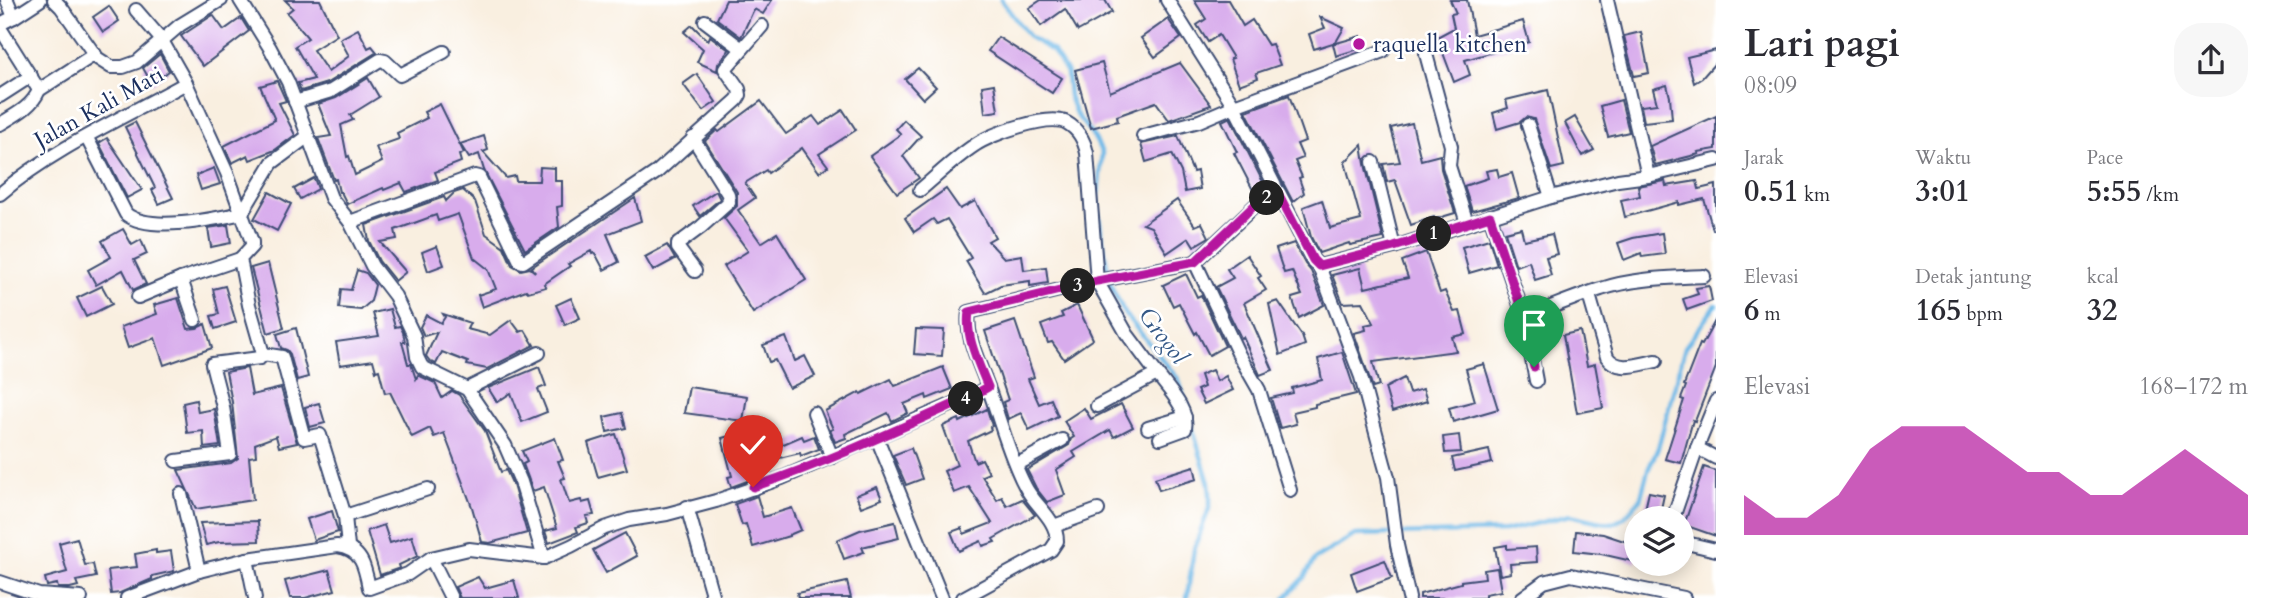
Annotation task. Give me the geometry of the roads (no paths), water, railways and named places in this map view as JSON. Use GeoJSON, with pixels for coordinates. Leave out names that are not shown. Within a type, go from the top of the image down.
{"type":"FeatureCollection","features":[{"type":"Feature","properties":{"kind":"street"},"geometry":{"type":"LineString","coordinates":[[7,0],[14,17]]}},
{"type":"Feature","properties":{"kind":"street"},"geometry":{"type":"LineString","coordinates":[[39,90],[0,26],[40,0]]}},
{"type":"Feature","properties":{"kind":"street"},"geometry":{"type":"LineString","coordinates":[[54,0],[95,54],[111,67],[123,67],[137,62],[161,39],[221,0]]}},
{"type":"Feature","properties":{"kind":"street"},"geometry":{"type":"LineString","coordinates":[[240,0],[288,82],[331,198],[350,222],[372,266],[395,296],[414,336],[417,357],[422,367],[467,389],[505,444],[522,482],[544,558]]}},
{"type":"Feature","properties":{"kind":"street"},"geometry":{"type":"LineString","coordinates":[[1167,0],[1234,106],[1313,260],[1319,266],[1361,377],[1388,477],[1397,545],[1409,598]]}},
{"type":"Feature","properties":{"kind":"street"},"geometry":{"type":"LineString","coordinates":[[1607,0],[1648,176]]}},
{"type":"Feature","properties":{"kind":"street"},"geometry":{"type":"LineString","coordinates":[[136,10],[161,39],[186,83],[227,173],[252,242],[252,246],[240,259],[138,297]]}},
{"type":"Feature","properties":{"kind":"street"},"geometry":{"type":"LineString","coordinates":[[705,21],[742,49]]}},
{"type":"Feature","properties":{"kind":"street"},"geometry":{"type":"LineString","coordinates":[[350,222],[475,176],[479,177],[520,261],[523,262],[657,172],[737,100],[739,89],[725,69],[762,26]]}},
{"type":"Feature","properties":{"kind":"street"},"geometry":{"type":"LineString","coordinates":[[1143,136],[1199,121],[1383,51]]}},
{"type":"Feature","properties":{"kind":"street"},"geometry":{"type":"LineString","coordinates":[[295,102],[331,91],[380,60],[386,61],[400,75],[444,52]]}},
{"type":"Feature","properties":{"kind":"street"},"geometry":{"type":"LineString","coordinates":[[0,124],[35,100],[39,90],[95,54]]}},
{"type":"Feature","properties":{"kind":"street"},"geometry":{"type":"LineString","coordinates":[[1426,54],[1451,146],[1449,166],[1467,223]]}},
{"type":"Feature","properties":{"kind":"street"},"geometry":{"type":"LineString","coordinates":[[0,96],[31,76]]}},
{"type":"Feature","properties":{"kind":"street","name":"Jalan Kali Mati"},"geometry":{"type":"LineString","coordinates":[[0,194],[48,159],[186,83]]}},
{"type":"Feature","properties":{"kind":"street"},"geometry":{"type":"LineString","coordinates":[[920,190],[976,144],[1017,127],[1046,121],[1065,121],[1084,138],[1101,281],[1128,334],[1176,399],[1185,417],[1185,429],[1160,438]]}},
{"type":"Feature","properties":{"kind":"street"},"geometry":{"type":"LineString","coordinates":[[1528,125],[1551,197]]}},
{"type":"Feature","properties":{"kind":"street"},"geometry":{"type":"LineString","coordinates":[[87,138],[126,214],[134,220],[148,224],[209,221],[242,212],[272,163],[307,136]]}},
{"type":"Feature","properties":{"kind":"street"},"geometry":{"type":"LineString","coordinates":[[693,138],[728,194],[729,202],[678,244],[678,248],[695,271]]}},
{"type":"Feature","properties":{"kind":"street"},"geometry":{"type":"LineString","coordinates":[[1319,266],[1394,247],[1551,197],[1716,160]]}},
{"type":"Feature","properties":{"kind":"street"},"geometry":{"type":"LineString","coordinates":[[1373,162],[1394,247]]}},
{"type":"Feature","properties":{"kind":"street"},"geometry":{"type":"LineString","coordinates":[[963,598],[1051,550],[1057,541],[1054,526],[1026,489],[1014,460],[976,358],[968,322],[969,312],[1195,262],[1259,201],[1278,193]]}},
{"type":"Feature","properties":{"kind":"street"},"geometry":{"type":"LineString","coordinates":[[1490,216],[1524,317],[1536,381]]}},
{"type":"Feature","properties":{"kind":"street"},"geometry":{"type":"LineString","coordinates":[[240,259],[263,354]]}},
{"type":"Feature","properties":{"kind":"street"},"geometry":{"type":"LineString","coordinates":[[1195,262],[1239,355],[1259,390],[1290,490]]}},
{"type":"Feature","properties":{"kind":"street"},"geometry":{"type":"LineString","coordinates":[[1524,317],[1589,295],[1599,289],[1643,280],[1704,276]]}},
{"type":"Feature","properties":{"kind":"street"},"geometry":{"type":"LineString","coordinates":[[181,279],[195,320]]}},
{"type":"Feature","properties":{"kind":"street"},"geometry":{"type":"LineString","coordinates":[[1589,295],[1611,363],[1617,367],[1656,360]]}},
{"type":"Feature","properties":{"kind":"street"},"geometry":{"type":"LineString","coordinates":[[467,389],[540,353]]}},
{"type":"Feature","properties":{"kind":"street"},"geometry":{"type":"LineString","coordinates":[[176,461],[230,454],[223,407],[212,363],[260,358],[263,354]]}},
{"type":"Feature","properties":{"kind":"street"},"geometry":{"type":"LineString","coordinates":[[263,354],[282,357],[304,438],[320,435],[345,516],[348,547]]}},
{"type":"Feature","properties":{"kind":"street"},"geometry":{"type":"LineString","coordinates":[[1097,406],[1157,374]]}},
{"type":"Feature","properties":{"kind":"street"},"geometry":{"type":"LineString","coordinates":[[127,598],[200,571],[247,559],[337,546],[348,547],[355,552],[365,567],[372,593],[431,558],[469,550],[544,558],[605,528],[629,520],[667,514],[716,501],[782,478],[988,387]]}},
{"type":"Feature","properties":{"kind":"street"},"geometry":{"type":"LineString","coordinates":[[1677,506],[1716,401]]}},
{"type":"Feature","properties":{"kind":"street"},"geometry":{"type":"LineString","coordinates":[[814,412],[831,457]]}},
{"type":"Feature","properties":{"kind":"street"},"geometry":{"type":"LineString","coordinates":[[1148,428],[1185,417]]}},
{"type":"Feature","properties":{"kind":"street"},"geometry":{"type":"LineString","coordinates":[[877,438],[942,598]]}},
{"type":"Feature","properties":{"kind":"street"},"geometry":{"type":"LineString","coordinates":[[1014,460],[1062,440]]}},
{"type":"Feature","properties":{"kind":"street"},"geometry":{"type":"LineString","coordinates":[[1697,448],[1716,458]]}},
{"type":"Feature","properties":{"kind":"street"},"geometry":{"type":"LineString","coordinates":[[345,516],[428,489]]}},
{"type":"Feature","properties":{"kind":"street"},"geometry":{"type":"LineString","coordinates":[[181,494],[200,571]]}},
{"type":"Feature","properties":{"kind":"street"},"geometry":{"type":"LineString","coordinates":[[687,507],[713,598]]}},
{"type":"Feature","properties":{"kind":"street"},"geometry":{"type":"LineString","coordinates":[[1054,526],[1098,510]]}},
{"type":"Feature","properties":{"kind":"street"},"geometry":{"type":"LineString","coordinates":[[1694,545],[1716,550]]}},
{"type":"Feature","properties":{"kind":"street"},"geometry":{"type":"LineString","coordinates":[[431,558],[450,598]]}},
{"type":"Feature","properties":{"kind":"street"},"geometry":{"type":"LineString","coordinates":[[247,559],[256,598]]}},
{"type":"Feature","properties":{"kind":"street"},"geometry":{"type":"LineString","coordinates":[[1522,598],[1544,582],[1571,575],[1684,598]]}},
{"type":"Feature","properties":{"kind":"street"},"geometry":{"type":"LineString","coordinates":[[0,582],[57,598],[80,598]]}},
{"type":"Feature","properties":{"kind":"waterway","name":"Grogol"},"geometry":{"type":"LineString","coordinates":[[1001,0],[1029,37],[1053,51],[1067,73],[1069,96],[1076,114],[1102,153],[1097,205],[1110,284],[1125,314],[1179,380],[1187,409]]}},
{"type":"Feature","properties":{"kind":"waterway","name":"Grogol"},"geometry":{"type":"LineString","coordinates":[[1285,598],[1303,579],[1315,559],[1355,535],[1505,531],[1570,515],[1614,523],[1624,518],[1640,500],[1648,470],[1658,448],[1685,347],[1716,305]]}},
{"type":"Feature","properties":{"kind":"waterway","name":"Grogol"},"geometry":{"type":"LineString","coordinates":[[1187,598],[1194,549],[1210,506],[1209,483],[1190,420]]}},
{"type":"Feature","properties":{"kind":"place","name":"raquella kitchen"},"geometry":{"type":"Point","coordinates":[1359,44]}}]}
